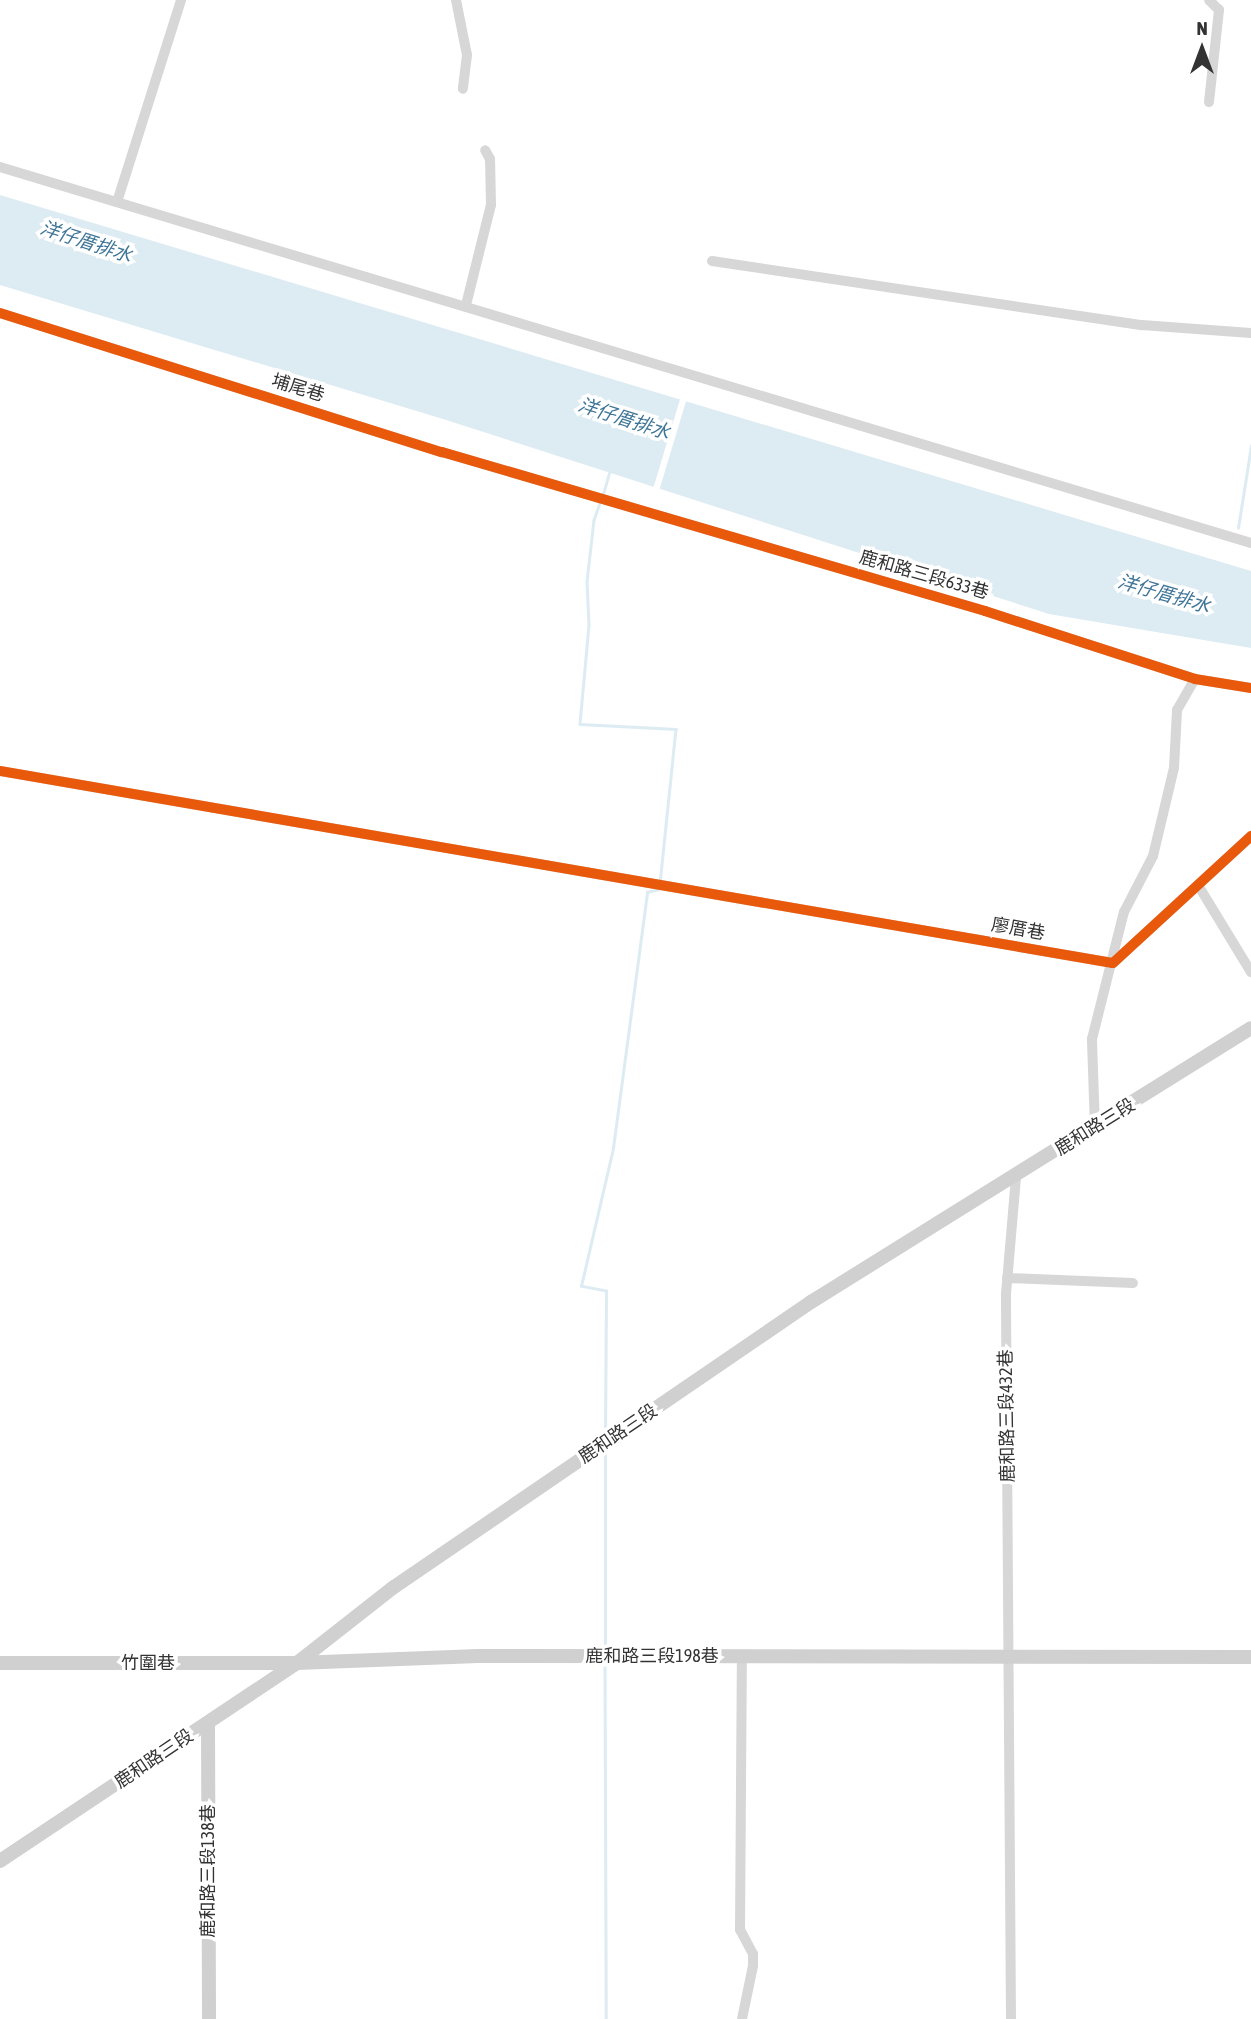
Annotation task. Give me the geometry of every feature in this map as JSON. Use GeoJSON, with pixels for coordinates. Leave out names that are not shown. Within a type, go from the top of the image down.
{"type":"FeatureCollection","features":[{"type":"Feature","properties":{"kind":"street"},"geometry":{"type":"LineString","coordinates":[[117,202],[181,0]]}},
{"type":"Feature","properties":{"kind":"street"},"geometry":{"type":"LineString","coordinates":[[456,0],[467,55],[463,89]]}},
{"type":"Feature","properties":{"kind":"street"},"geometry":{"type":"LineString","coordinates":[[1209,0],[1219,10],[1209,103]]}},
{"type":"Feature","properties":{"kind":"street"},"geometry":{"type":"LineString","coordinates":[[466,306],[491,205],[490,159],[485,150]]}},
{"type":"Feature","properties":{"kind":"street"},"geometry":{"type":"LineString","coordinates":[[0,167],[1251,543]]}},
{"type":"Feature","properties":{"kind":"street"},"geometry":{"type":"LineString","coordinates":[[712,261],[1155,326],[1251,333]]}},
{"type":"Feature","properties":{"kind":"street","name":"埔尾巷"},"geometry":{"type":"LineString","coordinates":[[0,313],[587,493]]}},
{"type":"Feature","properties":{"kind":"street","name":"鹿和路三段633巷"},"geometry":{"type":"LineString","coordinates":[[587,493],[985,611],[1195,679],[1251,688]]}},
{"type":"Feature","properties":{"kind":"street"},"geometry":{"type":"LineString","coordinates":[[1095,1127],[1092,1039],[1124,912],[1153,856],[1174,768],[1177,710],[1195,679]]}},
{"type":"Feature","properties":{"kind":"street","name":"廖厝巷"},"geometry":{"type":"LineString","coordinates":[[0,771],[1112,963]]}},
{"type":"Feature","properties":{"kind":"street"},"geometry":{"type":"LineString","coordinates":[[1112,963],[1251,836]]}},
{"type":"Feature","properties":{"kind":"street"},"geometry":{"type":"LineString","coordinates":[[1198,885],[1251,972]]}},
{"type":"Feature","properties":{"kind":"street","name":"鹿和路三段"},"geometry":{"type":"LineString","coordinates":[[0,1861],[297,1663],[405,1579],[800,1310],[1251,1028]]}},
{"type":"Feature","properties":{"kind":"street","name":"鹿和路三段432巷"},"geometry":{"type":"LineString","coordinates":[[1011,2019],[1007,1278],[1016,1177]]}},
{"type":"Feature","properties":{"kind":"street"},"geometry":{"type":"LineString","coordinates":[[1007,1278],[1133,1283]]}},
{"type":"Feature","properties":{"kind":"street","name":"鹿和路三段198巷"},"geometry":{"type":"LineString","coordinates":[[297,1663],[438,1656],[1008,1656]]}},
{"type":"Feature","properties":{"kind":"street"},"geometry":{"type":"LineString","coordinates":[[742,1656],[740,1930],[752,1954],[752,1966],[742,2019]]}},
{"type":"Feature","properties":{"kind":"street"},"geometry":{"type":"LineString","coordinates":[[1008,1656],[1251,1657]]}},
{"type":"Feature","properties":{"kind":"street","name":"竹圍巷"},"geometry":{"type":"LineString","coordinates":[[0,1663],[297,1663]]}},
{"type":"Feature","properties":{"kind":"street","name":"鹿和路三段138巷"},"geometry":{"type":"LineString","coordinates":[[208,1723],[209,2019]]}},
{"type":"Feature","properties":{"kind":"water","name":"洋仔厝排水"},"geometry":{"type":"Polygon","coordinates":[[[0,195],[1251,571],[1251,648],[1049,614],[443,419],[0,285],[0,195]]]}},
{"type":"Feature","properties":{"kind":"pier"},"geometry":{"type":"Polygon","coordinates":[[[681,396],[687,398],[659,491],[653,489],[681,396]]]}},
{"type":"Feature","properties":{"kind":"waterway"},"geometry":{"type":"LineString","coordinates":[[1238,528],[1251,446]]}},
{"type":"Feature","properties":{"kind":"waterway"},"geometry":{"type":"LineString","coordinates":[[603,494],[610,470]]}},
{"type":"Feature","properties":{"kind":"waterway"},"geometry":{"type":"LineString","coordinates":[[601,500],[594,520],[587,581],[589,625],[580,724],[676,729],[660,883]]}},
{"type":"Feature","properties":{"kind":"waterway"},"geometry":{"type":"LineString","coordinates":[[605,1435],[606,1291],[581,1286],[613,1148],[647,892],[659,889]]}},
{"type":"Feature","properties":{"kind":"waterway"},"geometry":{"type":"LineString","coordinates":[[605,1448],[605,1652]]}},
{"type":"Feature","properties":{"kind":"waterway"},"geometry":{"type":"LineString","coordinates":[[605,1662],[606,2019]]}},
{"type":"Feature","properties":{"kind":"cycle path"},"geometry":{"type":"LineString","coordinates":[[0,313],[442,452],[985,611],[1195,679],[1251,688]]}},
{"type":"Feature","properties":{"kind":"cycle path"},"geometry":{"type":"LineString","coordinates":[[0,771],[1113,963],[1251,836]]}}]}
